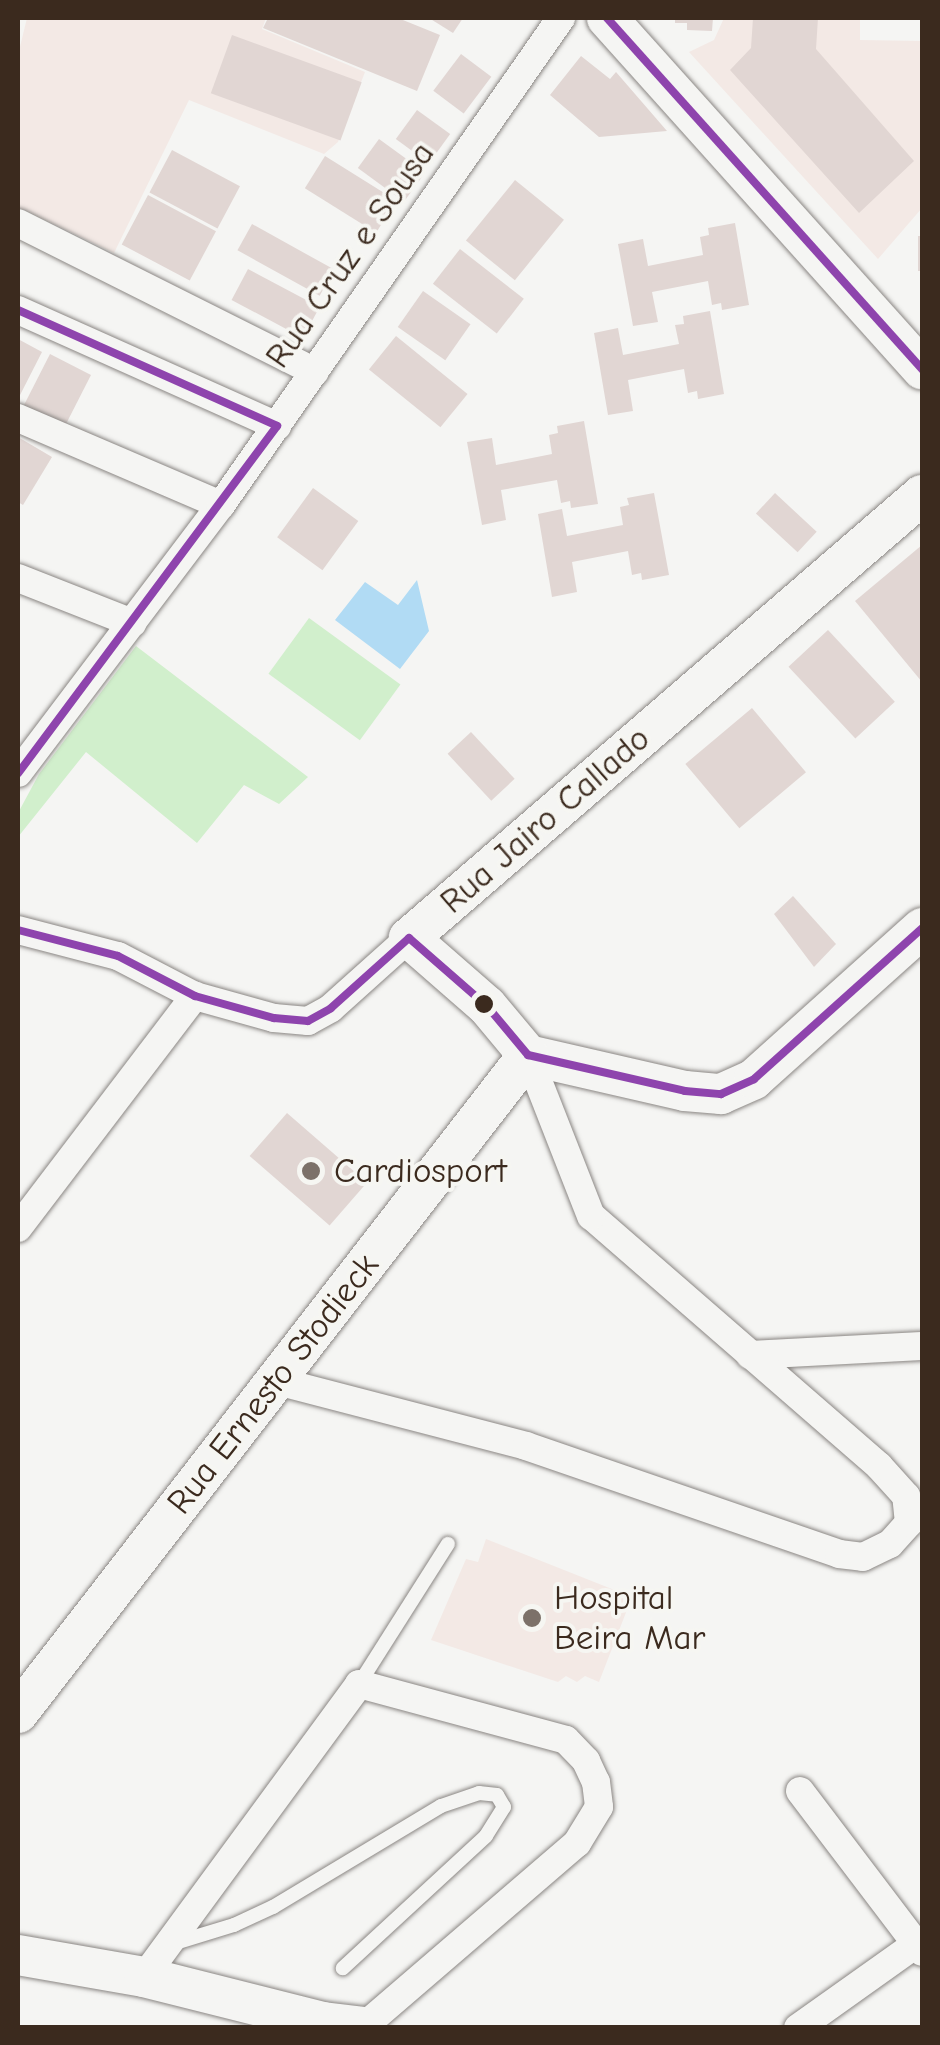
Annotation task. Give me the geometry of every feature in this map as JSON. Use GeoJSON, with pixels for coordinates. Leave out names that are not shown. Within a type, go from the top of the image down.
{"type":"FeatureCollection","features":[{"type":"Feature","properties":{"kind":"street","name":"Rua Cruz e Sousa"},"geometry":{"type":"LineString","coordinates":[[18,772],[222,505],[561,18]]}},
{"type":"Feature","properties":{"kind":"street"},"geometry":{"type":"LineString","coordinates":[[607,18],[922,369]]}},
{"type":"Feature","properties":{"kind":"street"},"geometry":{"type":"LineString","coordinates":[[18,223],[315,372]]}},
{"type":"Feature","properties":{"kind":"street"},"geometry":{"type":"LineString","coordinates":[[18,310],[277,426]]}},
{"type":"Feature","properties":{"kind":"street"},"geometry":{"type":"LineString","coordinates":[[18,418],[222,505]]}},
{"type":"Feature","properties":{"kind":"street","name":"Rua Jairo Callado"},"geometry":{"type":"LineString","coordinates":[[18,930],[118,956],[195,996],[274,1018],[308,1021],[331,1008],[922,495]]}},
{"type":"Feature","properties":{"kind":"street"},"geometry":{"type":"LineString","coordinates":[[18,578],[132,623]]}},
{"type":"Feature","properties":{"kind":"street"},"geometry":{"type":"LineString","coordinates":[[277,1382],[526,1446],[839,1554],[863,1557],[890,1544],[909,1524],[906,1496],[879,1466],[591,1216],[528,1055],[487,1006],[409,938]]}},
{"type":"Feature","properties":{"kind":"street"},"geometry":{"type":"LineString","coordinates":[[528,1055],[686,1091],[721,1094],[754,1079],[919,939]]}},
{"type":"Feature","properties":{"kind":"street"},"geometry":{"type":"LineString","coordinates":[[18,1228],[195,996]]}},
{"type":"Feature","properties":{"kind":"street","name":"Rua Ernesto Stodieck"},"geometry":{"type":"LineString","coordinates":[[18,1712],[528,1055]]}},
{"type":"Feature","properties":{"kind":"street"},"geometry":{"type":"LineString","coordinates":[[750,1355],[922,1346]]}},
{"type":"Feature","properties":{"kind":"street"},"geometry":{"type":"LineString","coordinates":[[18,1955],[155,1962],[323,2022],[363,2027],[577,1843],[599,1806],[596,1782],[586,1760],[566,1740],[359,1684],[155,1962]]}},
{"type":"Feature","properties":{"kind":"street"},"geometry":{"type":"LineString","coordinates":[[798,2028],[920,1945],[800,1791]]}},
{"type":"Feature","properties":{"kind":"lane"},"geometry":{"type":"LineString","coordinates":[[359,1684],[448,1544]]}},
{"type":"Feature","properties":{"kind":"lane"},"geometry":{"type":"LineString","coordinates":[[155,1962],[273,1906],[441,1806],[479,1793],[496,1795],[504,1807],[486,1836],[342,1968]]}},
{"type":"Feature","properties":{"kind":"shaded area"},"geometry":{"type":"Polygon","coordinates":[[[27,18],[266,18],[262,29],[365,72],[338,142],[324,154],[189,100],[114,253],[18,207],[18,55],[27,18]]]}},
{"type":"Feature","properties":{"kind":"shaded area"},"geometry":{"type":"Polygon","coordinates":[[[724,18],[860,18],[860,40],[922,41],[922,208],[878,259],[689,52],[714,40],[724,18]]]}},
{"type":"Feature","properties":{"kind":"shaded area","name":"Hospital Beira Mar"},"geometry":{"type":"Polygon","coordinates":[[[486,1539],[632,1597],[599,1682],[585,1676],[577,1682],[566,1676],[558,1682],[431,1640],[466,1559],[478,1562],[486,1539]]]}},
{"type":"Feature","properties":{"kind":"green space"},"geometry":{"type":"Polygon","coordinates":[[[309,618],[400,684],[360,740],[268,674],[309,618]]]}},
{"type":"Feature","properties":{"kind":"green space"},"geometry":{"type":"Polygon","coordinates":[[[136,646],[308,777],[279,804],[244,785],[197,843],[86,752],[18,837],[18,813],[39,774],[136,646]]]}},
{"type":"Feature","properties":{"kind":"water"},"geometry":{"type":"Polygon","coordinates":[[[417,580],[429,631],[400,669],[335,620],[365,582],[398,605],[417,580]]]}},
{"type":"Feature","properties":{"kind":"building"},"geometry":{"type":"Polygon","coordinates":[[[268,18],[398,18],[440,35],[417,91],[263,28],[268,18]]]}},
{"type":"Feature","properties":{"kind":"building"},"geometry":{"type":"Polygon","coordinates":[[[429,18],[463,18],[453,33],[429,18]]]}},
{"type":"Feature","properties":{"kind":"building"},"geometry":{"type":"Polygon","coordinates":[[[675,18],[713,18],[712,31],[687,30],[687,23],[675,23],[675,18]]]}},
{"type":"Feature","properties":{"kind":"building"},"geometry":{"type":"Polygon","coordinates":[[[753,18],[818,18],[816,49],[914,161],[859,213],[730,70],[751,48],[753,18]]]}},
{"type":"Feature","properties":{"kind":"building"},"geometry":{"type":"Polygon","coordinates":[[[232,35],[362,82],[340,140],[211,93],[232,35]]]}},
{"type":"Feature","properties":{"kind":"building"},"geometry":{"type":"Polygon","coordinates":[[[461,54],[491,77],[464,114],[433,91],[461,54]]]}},
{"type":"Feature","properties":{"kind":"building"},"geometry":{"type":"Polygon","coordinates":[[[581,56],[610,79],[616,72],[667,131],[599,137],[550,95],[581,56]]]}},
{"type":"Feature","properties":{"kind":"building"},"geometry":{"type":"Polygon","coordinates":[[[417,110],[450,134],[429,163],[396,139],[417,110]]]}},
{"type":"Feature","properties":{"kind":"building"},"geometry":{"type":"Polygon","coordinates":[[[379,139],[425,173],[404,202],[358,168],[379,139]]]}},
{"type":"Feature","properties":{"kind":"building"},"geometry":{"type":"Polygon","coordinates":[[[172,150],[240,186],[217,229],[149,192],[172,150]]]}},
{"type":"Feature","properties":{"kind":"building"},"geometry":{"type":"Polygon","coordinates":[[[325,156],[396,201],[376,233],[305,188],[325,156]]]}},
{"type":"Feature","properties":{"kind":"building"},"geometry":{"type":"Polygon","coordinates":[[[515,180],[564,220],[515,280],[466,241],[515,180]]]}},
{"type":"Feature","properties":{"kind":"building"},"geometry":{"type":"Polygon","coordinates":[[[148,195],[216,231],[190,281],[122,244],[148,195]]]}},
{"type":"Feature","properties":{"kind":"building"},"geometry":{"type":"Polygon","coordinates":[[[735,223],[749,305],[722,310],[721,303],[712,305],[708,281],[652,292],[658,322],[633,326],[618,244],[643,239],[648,266],[703,255],[700,237],[709,235],[708,228],[735,223]]]}},
{"type":"Feature","properties":{"kind":"building"},"geometry":{"type":"Polygon","coordinates":[[[252,224],[334,270],[320,296],[237,250],[252,224]]]}},
{"type":"Feature","properties":{"kind":"building"},"geometry":{"type":"Polygon","coordinates":[[[918,236],[922,236],[922,271],[918,271],[918,236]]]}},
{"type":"Feature","properties":{"kind":"building"},"geometry":{"type":"Polygon","coordinates":[[[460,249],[524,299],[497,334],[433,284],[460,249]]]}},
{"type":"Feature","properties":{"kind":"building"},"geometry":{"type":"Polygon","coordinates":[[[248,269],[320,307],[303,338],[232,300],[248,269]]]}},
{"type":"Feature","properties":{"kind":"building"},"geometry":{"type":"Polygon","coordinates":[[[423,291],[471,324],[445,360],[398,327],[423,291]]]}},
{"type":"Feature","properties":{"kind":"building"},"geometry":{"type":"Polygon","coordinates":[[[710,311],[724,394],[698,399],[697,391],[688,393],[684,369],[628,380],[633,411],[608,415],[594,333],[618,328],[623,355],[679,344],[675,325],[684,324],[683,316],[710,311]]]}},
{"type":"Feature","properties":{"kind":"building"},"geometry":{"type":"Polygon","coordinates":[[[396,336],[467,394],[440,427],[369,369],[396,336]]]}},
{"type":"Feature","properties":{"kind":"building"},"geometry":{"type":"Polygon","coordinates":[[[18,339],[42,352],[18,399],[18,339]]]}},
{"type":"Feature","properties":{"kind":"building"},"geometry":{"type":"Polygon","coordinates":[[[50,354],[91,375],[63,430],[22,409],[50,354]]]}},
{"type":"Feature","properties":{"kind":"building"},"geometry":{"type":"Polygon","coordinates":[[[584,421],[598,504],[571,508],[570,501],[561,503],[557,480],[501,490],[506,520],[482,525],[467,442],[492,438],[496,465],[552,454],[549,435],[558,433],[557,426],[584,421]]]}},
{"type":"Feature","properties":{"kind":"building"},"geometry":{"type":"Polygon","coordinates":[[[18,437],[52,457],[23,505],[18,502],[18,437]]]}},
{"type":"Feature","properties":{"kind":"building"},"geometry":{"type":"Polygon","coordinates":[[[313,488],[358,521],[322,570],[277,537],[313,488]]]}},
{"type":"Feature","properties":{"kind":"building"},"geometry":{"type":"Polygon","coordinates":[[[654,493],[669,575],[642,580],[641,573],[632,575],[628,551],[572,562],[577,592],[552,597],[538,514],[562,509],[567,536],[623,525],[620,507],[629,505],[627,498],[654,493]]]}},
{"type":"Feature","properties":{"kind":"building"},"geometry":{"type":"Polygon","coordinates":[[[775,493],[817,532],[798,552],[756,513],[775,493]]]}},
{"type":"Feature","properties":{"kind":"building"},"geometry":{"type":"Polygon","coordinates":[[[922,545],[922,682],[855,601],[922,545]]]}},
{"type":"Feature","properties":{"kind":"building"},"geometry":{"type":"Polygon","coordinates":[[[828,630],[895,702],[855,739],[789,667],[828,630]]]}},
{"type":"Feature","properties":{"kind":"building"},"geometry":{"type":"Polygon","coordinates":[[[752,708],[806,772],[739,828],[685,764],[752,708]]]}},
{"type":"Feature","properties":{"kind":"building"},"geometry":{"type":"Polygon","coordinates":[[[471,732],[515,779],[491,801],[448,754],[471,732]]]}},
{"type":"Feature","properties":{"kind":"building"},"geometry":{"type":"Polygon","coordinates":[[[793,896],[836,944],[814,967],[774,914],[793,896]]]}},
{"type":"Feature","properties":{"kind":"building","name":"Cardiosport"},"geometry":{"type":"Polygon","coordinates":[[[287,1113],[367,1183],[330,1226],[250,1156],[287,1113]]]}},
{"type":"Feature","properties":{"kind":"transit line"},"geometry":{"type":"LineString","coordinates":[[607,18],[922,369]]}},
{"type":"Feature","properties":{"kind":"transit line"},"geometry":{"type":"LineString","coordinates":[[18,310],[277,426],[18,773]]}},
{"type":"Feature","properties":{"kind":"transit line"},"geometry":{"type":"LineString","coordinates":[[18,930],[118,956],[195,996],[274,1018],[308,1021],[331,1008],[409,938],[487,1006],[528,1055],[685,1091],[721,1094],[754,1079],[922,928]]}},
{"type":"Feature","properties":{"kind":"place","name":"Cardiosport"},"geometry":{"type":"Point","coordinates":[311,1171]}},
{"type":"Feature","properties":{"kind":"place","name":"Hospital Beira Mar"},"geometry":{"type":"Point","coordinates":[532,1618]}}]}
